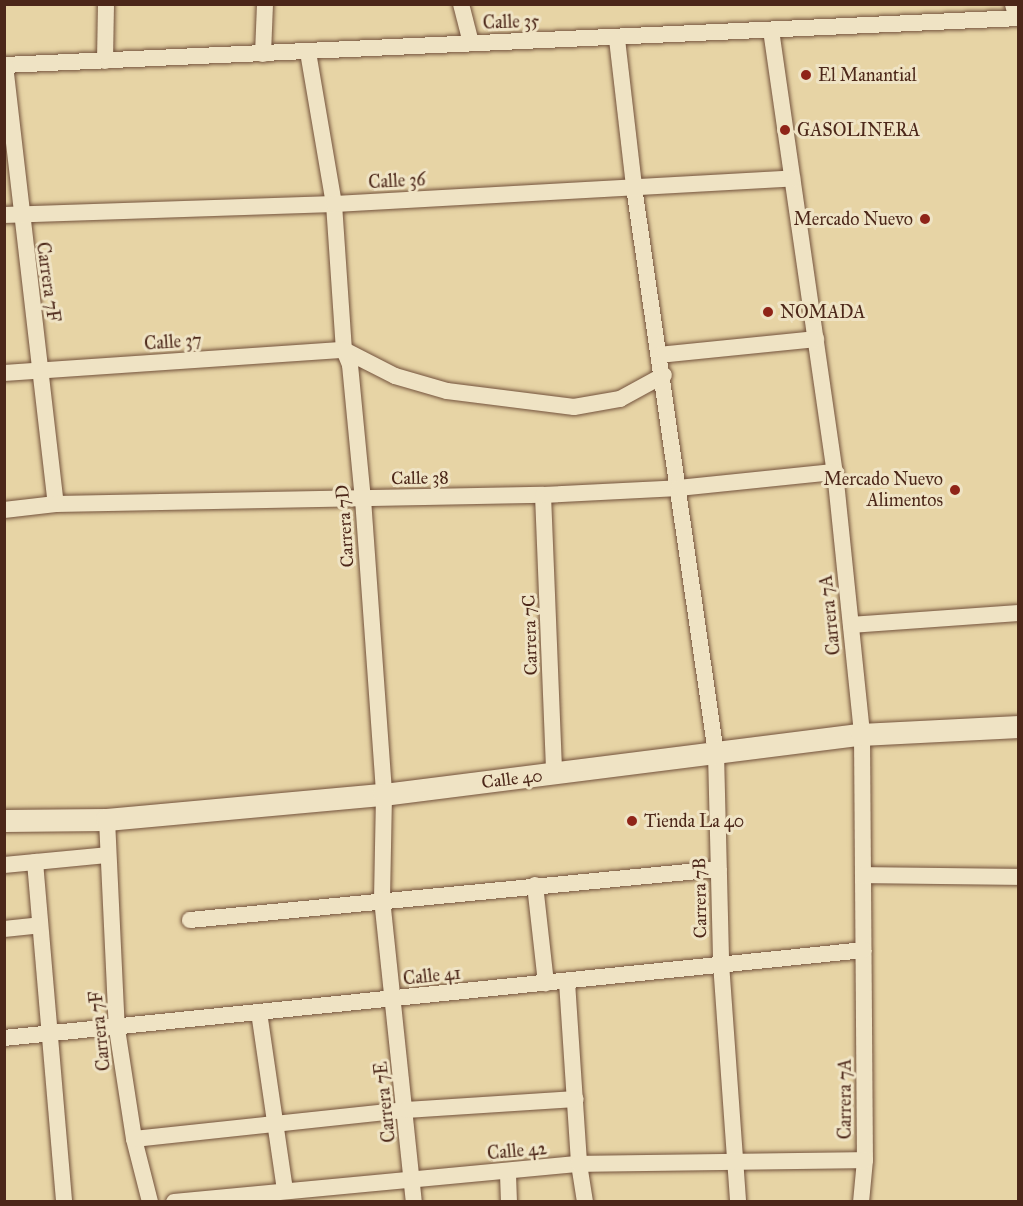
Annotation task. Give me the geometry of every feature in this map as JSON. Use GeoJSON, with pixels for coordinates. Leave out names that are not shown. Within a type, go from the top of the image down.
{"type":"FeatureCollection","features":[{"type":"Feature","properties":{"kind":"street"},"geometry":{"type":"LineString","coordinates":[[105,61],[106,4]]}},
{"type":"Feature","properties":{"kind":"street"},"geometry":{"type":"LineString","coordinates":[[262,54],[264,4]]}},
{"type":"Feature","properties":{"kind":"street"},"geometry":{"type":"LineString","coordinates":[[461,4],[471,43]]}},
{"type":"Feature","properties":{"kind":"street"},"geometry":{"type":"LineString","coordinates":[[1016,4],[1018,10]]}},
{"type":"Feature","properties":{"kind":"street","name":"Calle 35"},"geometry":{"type":"LineString","coordinates":[[5,64],[471,43],[617,39],[1018,18]]}},
{"type":"Feature","properties":{"kind":"street","name":"Carrera 7A"},"geometry":{"type":"LineString","coordinates":[[771,30],[835,472],[862,735],[865,1160],[861,1202]]}},
{"type":"Feature","properties":{"kind":"street","name":"Carrera 7B"},"geometry":{"type":"LineString","coordinates":[[617,39],[634,187],[664,375],[716,753],[721,963],[738,1202]]}},
{"type":"Feature","properties":{"kind":"street","name":"Carrera 7D"},"geometry":{"type":"LineString","coordinates":[[308,52],[334,204],[344,350],[350,365],[363,499],[384,795],[382,899],[395,999]]}},
{"type":"Feature","properties":{"kind":"street","name":"Carrera 7F"},"geometry":{"type":"LineString","coordinates":[[5,64],[12,216],[41,371],[56,504]]}},
{"type":"Feature","properties":{"kind":"street","name":"Calle 36"},"geometry":{"type":"LineString","coordinates":[[12,216],[334,204],[792,178]]}},
{"type":"Feature","properties":{"kind":"street"},"geometry":{"type":"LineString","coordinates":[[659,355],[816,339]]}},
{"type":"Feature","properties":{"kind":"street"},"geometry":{"type":"LineString","coordinates":[[344,350],[395,376],[447,391],[574,407],[620,399],[664,375]]}},
{"type":"Feature","properties":{"kind":"street","name":"Calle 37"},"geometry":{"type":"LineString","coordinates":[[4,373],[344,350]]}},
{"type":"Feature","properties":{"kind":"street","name":"Calle 38"},"geometry":{"type":"LineString","coordinates":[[4,510],[56,504],[543,495],[680,488],[835,472]]}},
{"type":"Feature","properties":{"kind":"street","name":"Carrera 7C"},"geometry":{"type":"LineString","coordinates":[[543,495],[554,774]]}},
{"type":"Feature","properties":{"kind":"street"},"geometry":{"type":"LineString","coordinates":[[851,625],[1018,613]]}},
{"type":"Feature","properties":{"kind":"street","name":"Calle 40"},"geometry":{"type":"LineString","coordinates":[[4,821],[107,820],[384,795],[862,735],[1018,727]]}},
{"type":"Feature","properties":{"kind":"street","name":"Carrera 7F"},"geometry":{"type":"LineString","coordinates":[[107,820],[117,1029],[134,1139],[150,1202]]}},
{"type":"Feature","properties":{"kind":"street"},"geometry":{"type":"LineString","coordinates":[[4,865],[107,855]]}},
{"type":"Feature","properties":{"kind":"street"},"geometry":{"type":"LineString","coordinates":[[35,862],[64,1202]]}},
{"type":"Feature","properties":{"kind":"street"},"geometry":{"type":"LineString","coordinates":[[190,920],[382,899],[718,869]]}},
{"type":"Feature","properties":{"kind":"street"},"geometry":{"type":"LineString","coordinates":[[863,875],[1018,877]]}},
{"type":"Feature","properties":{"kind":"street"},"geometry":{"type":"LineString","coordinates":[[536,885],[546,983]]}},
{"type":"Feature","properties":{"kind":"street"},"geometry":{"type":"LineString","coordinates":[[4,929],[40,925]]}},
{"type":"Feature","properties":{"kind":"street","name":"Calle 41"},"geometry":{"type":"LineString","coordinates":[[4,1038],[117,1029],[259,1012],[567,982],[721,963],[864,950]]}},
{"type":"Feature","properties":{"kind":"street"},"geometry":{"type":"LineString","coordinates":[[567,982],[579,1164],[585,1202]]}},
{"type":"Feature","properties":{"kind":"street","name":"Carrera 7E"},"geometry":{"type":"LineString","coordinates":[[395,999],[414,1202]]}},
{"type":"Feature","properties":{"kind":"street"},"geometry":{"type":"LineString","coordinates":[[259,1012],[285,1190]]}},
{"type":"Feature","properties":{"kind":"street"},"geometry":{"type":"LineString","coordinates":[[134,1139],[406,1110],[576,1099]]}},
{"type":"Feature","properties":{"kind":"street","name":"Calle 42"},"geometry":{"type":"LineString","coordinates":[[174,1202],[242,1198],[285,1190],[329,1195],[412,1177],[508,1174],[579,1164],[736,1164],[865,1160]]}},
{"type":"Feature","properties":{"kind":"street"},"geometry":{"type":"LineString","coordinates":[[508,1174],[509,1202]]}},
{"type":"Feature","properties":{"kind":"place","name":"El Manantial"},"geometry":{"type":"Point","coordinates":[806,75]}},
{"type":"Feature","properties":{"kind":"place","name":"GASOLINERA"},"geometry":{"type":"Point","coordinates":[785,130]}},
{"type":"Feature","properties":{"kind":"place","name":"Mercado Nuevo"},"geometry":{"type":"Point","coordinates":[925,219]}},
{"type":"Feature","properties":{"kind":"place","name":"NOMADA"},"geometry":{"type":"Point","coordinates":[768,312]}},
{"type":"Feature","properties":{"kind":"place","name":"Mercado Nuevo Alimentos"},"geometry":{"type":"Point","coordinates":[955,490]}},
{"type":"Feature","properties":{"kind":"place","name":"Tienda La 40"},"geometry":{"type":"Point","coordinates":[632,821]}}]}
